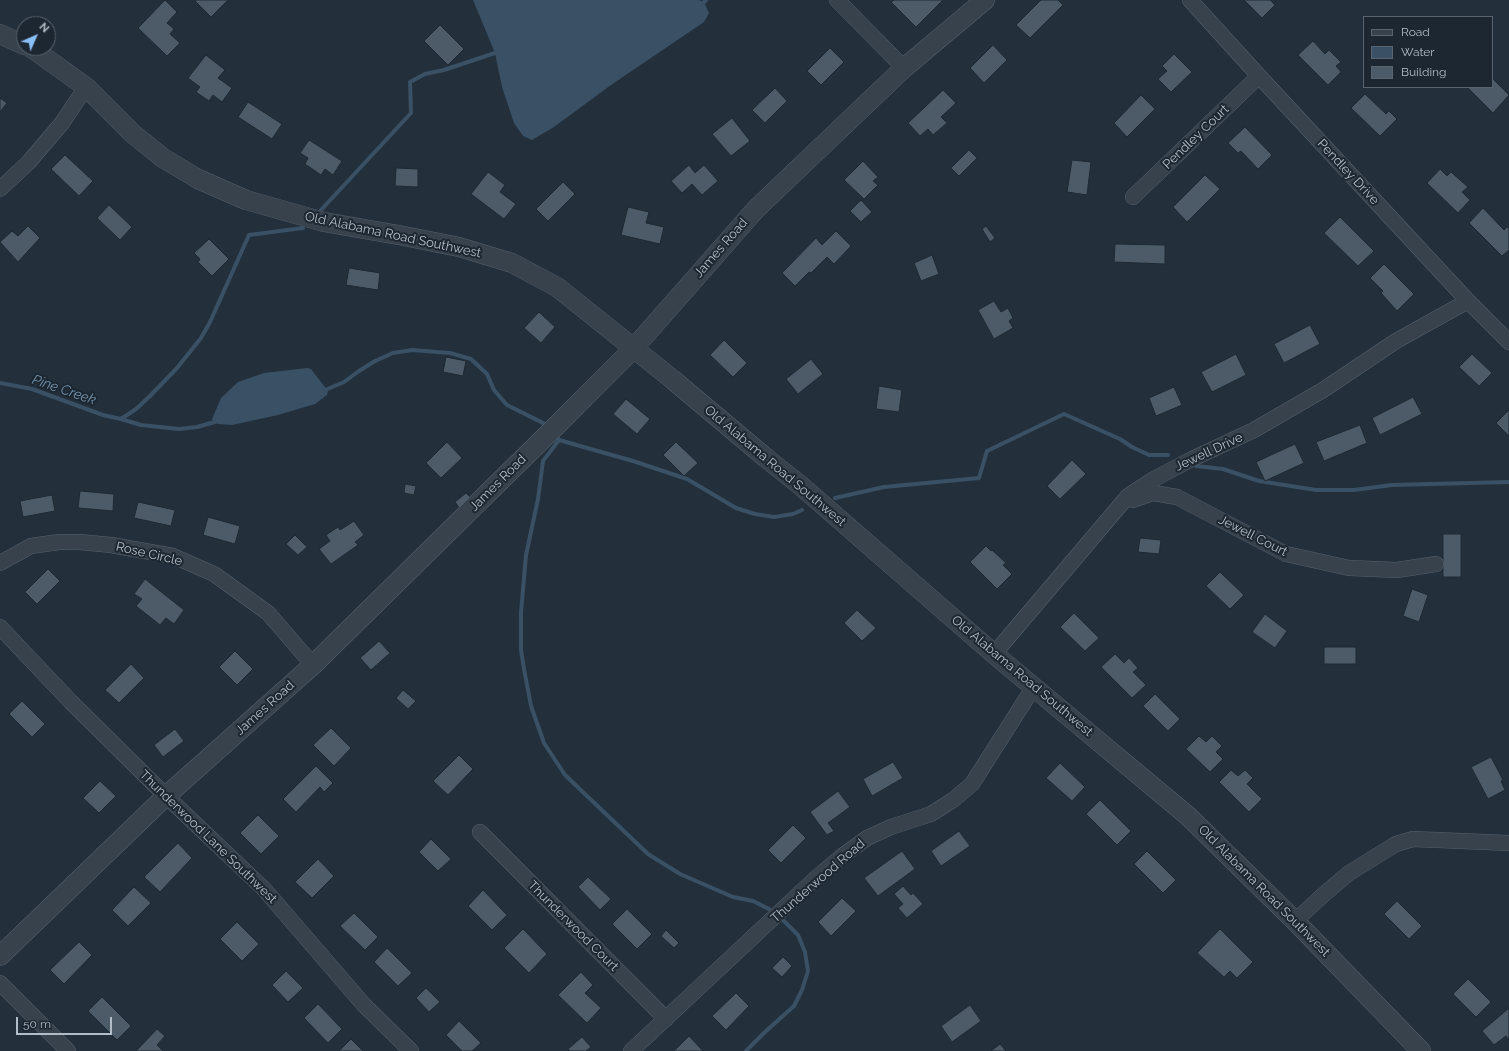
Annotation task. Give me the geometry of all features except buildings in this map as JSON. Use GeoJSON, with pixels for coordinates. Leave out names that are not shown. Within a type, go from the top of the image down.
{"type":"FeatureCollection","features":[{"type":"Feature","properties":{"kind":"street"},"geometry":{"type":"LineString","coordinates":[[837,0],[904,68]]}},
{"type":"Feature","properties":{"kind":"street","name":"James Road"},"geometry":{"type":"LineString","coordinates":[[0,956],[166,796],[313,665],[549,433],[633,349],[756,209],[904,68],[985,0]]}},
{"type":"Feature","properties":{"kind":"street","name":"Pendley Drive"},"geometry":{"type":"LineString","coordinates":[[1190,0],[1468,301],[1509,342]]}},
{"type":"Feature","properties":{"kind":"street"},"geometry":{"type":"LineString","coordinates":[[0,34],[16,41]]}},
{"type":"Feature","properties":{"kind":"street","name":"Old Alabama Road Southwest"},"geometry":{"type":"LineString","coordinates":[[44,56],[86,87],[132,133],[163,158],[198,179],[246,200],[324,222],[459,247],[512,264],[557,287],[672,379],[800,485],[994,654],[1038,689],[1188,816],[1296,921],[1421,1051]]}},
{"type":"Feature","properties":{"kind":"street","name":"Pendley Court"},"geometry":{"type":"LineString","coordinates":[[1133,197],[1259,76]]}},
{"type":"Feature","properties":{"kind":"street"},"geometry":{"type":"LineString","coordinates":[[0,190],[28,163],[62,123],[86,87]]}},
{"type":"Feature","properties":{"kind":"street","name":"Jewell Drive"},"geometry":{"type":"LineString","coordinates":[[994,654],[1122,505],[1128,496],[1154,479],[1192,459],[1254,430],[1322,390],[1396,341],[1468,301]]}},
{"type":"Feature","properties":{"kind":"street","name":"Jewell Court"},"geometry":{"type":"LineString","coordinates":[[1122,505],[1153,493],[1177,497],[1286,554],[1349,568],[1397,570],[1436,564]]}},
{"type":"Feature","properties":{"kind":"street","name":"Rose Circle"},"geometry":{"type":"LineString","coordinates":[[0,563],[31,546],[59,542],[111,545],[173,556],[214,574],[268,613],[313,665]]}},
{"type":"Feature","properties":{"kind":"street","name":"Thunderwood Lane Southwest"},"geometry":{"type":"LineString","coordinates":[[0,627],[71,702],[166,796],[264,889],[364,1005],[411,1051]]}},
{"type":"Feature","properties":{"kind":"street","name":"Thunderwood Road"},"geometry":{"type":"LineString","coordinates":[[631,1051],[816,878],[842,856],[867,838],[891,827],[931,814],[953,800],[972,784],[1028,696],[1038,689]]}},
{"type":"Feature","properties":{"kind":"street","name":"Thunderwood Court"},"geometry":{"type":"LineString","coordinates":[[480,832],[666,1019]]}},
{"type":"Feature","properties":{"kind":"street"},"geometry":{"type":"LineString","coordinates":[[1296,921],[1322,896],[1350,873],[1396,844],[1413,839],[1509,843]]}},
{"type":"Feature","properties":{"kind":"street"},"geometry":{"type":"LineString","coordinates":[[0,983],[68,1051]]}},
{"type":"Feature","properties":{"kind":"water"},"geometry":{"type":"Polygon","coordinates":[[[473,0],[699,0],[704,2],[709,13],[704,22],[611,85],[554,127],[532,140],[523,136],[514,123],[502,87],[495,53],[473,0]]]}},
{"type":"Feature","properties":{"kind":"water"},"geometry":{"type":"Polygon","coordinates":[[[307,368],[311,369],[328,391],[327,395],[315,404],[278,415],[232,425],[218,424],[212,419],[221,398],[238,382],[264,373],[307,368]]]}},
{"type":"Feature","properties":{"kind":"waterway"},"geometry":{"type":"LineString","coordinates":[[321,210],[411,113],[410,82],[425,74],[444,70],[495,53]]}},
{"type":"Feature","properties":{"kind":"waterway"},"geometry":{"type":"LineString","coordinates":[[121,419],[136,409],[150,396],[177,368],[201,338],[210,322],[249,235],[303,228]]}},
{"type":"Feature","properties":{"kind":"waterway"},"geometry":{"type":"LineString","coordinates":[[323,391],[344,382],[375,361],[393,353],[412,350],[450,353],[471,359],[487,374],[494,390],[507,405],[543,423],[547,427]]}},
{"type":"Feature","properties":{"kind":"waterway","name":"Pine Creek"},"geometry":{"type":"LineString","coordinates":[[0,383],[32,389],[103,415],[141,425],[179,429],[197,427],[218,421]]}},
{"type":"Feature","properties":{"kind":"waterway"},"geometry":{"type":"LineString","coordinates":[[835,498],[884,487],[979,478],[987,451],[1064,414],[1120,439],[1132,447],[1149,455],[1168,455]]}},
{"type":"Feature","properties":{"kind":"waterway"},"geometry":{"type":"LineString","coordinates":[[555,435],[559,440],[633,461],[687,479],[736,508],[755,514],[774,517],[793,514],[802,510]]}},
{"type":"Feature","properties":{"kind":"waterway"},"geometry":{"type":"LineString","coordinates":[[559,440],[543,461],[538,499],[526,555],[521,612],[521,650],[524,669],[531,706],[544,743],[565,775],[648,854],[680,874],[733,897],[753,901],[769,909]]}},
{"type":"Feature","properties":{"kind":"waterway"},"geometry":{"type":"LineString","coordinates":[[1196,466],[1223,469],[1259,481],[1316,490],[1354,490],[1392,485],[1509,482]]}},
{"type":"Feature","properties":{"kind":"waterway"},"geometry":{"type":"LineString","coordinates":[[746,1051],[794,1006],[802,990],[808,971],[805,952],[798,935],[784,921]]}}]}
